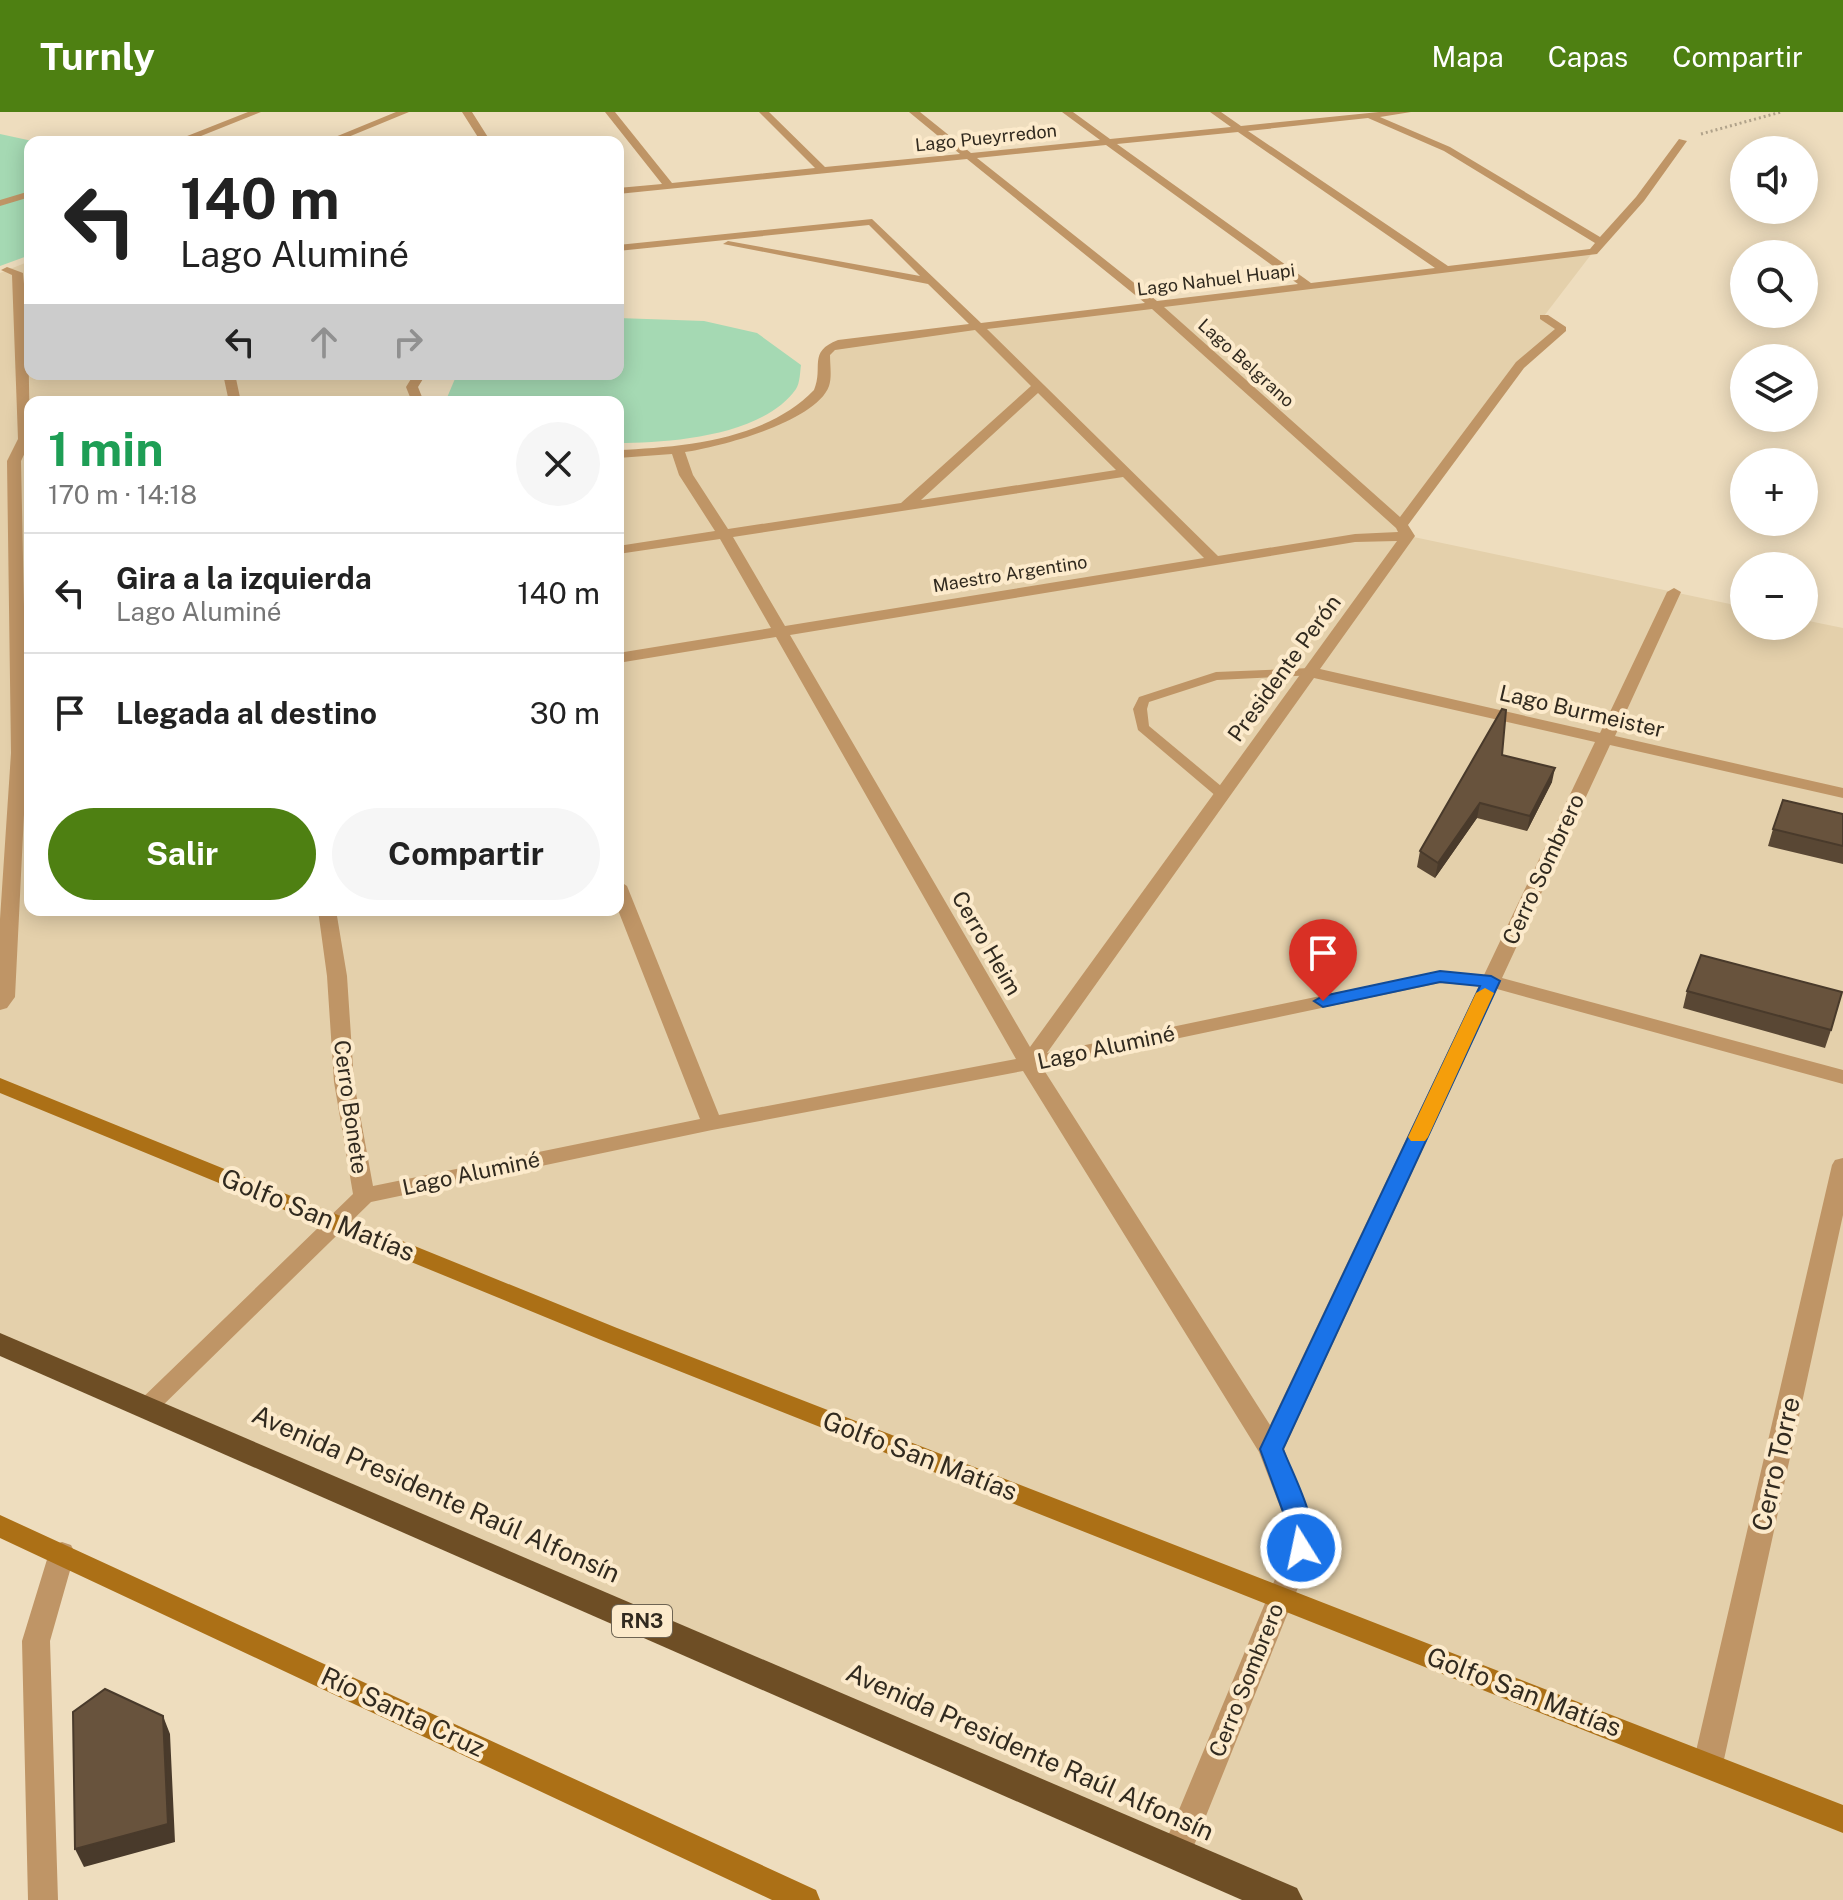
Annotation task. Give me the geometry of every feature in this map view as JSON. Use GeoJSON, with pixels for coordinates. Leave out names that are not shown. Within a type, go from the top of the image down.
{"type":"FeatureCollection","features":[{"type":"Feature","properties":{"kind":"highway","name":"Avenida Presidente Raúl Alfonsín"},"geometry":{"type":"LineString","coordinates":[[0,1344],[147,1405],[1284,1900]]}},
{"type":"Feature","properties":{"kind":"street"},"geometry":{"type":"LineString","coordinates":[[193,136],[256,112]]}},
{"type":"Feature","properties":{"kind":"street"},"geometry":{"type":"LineString","coordinates":[[343,136],[404,112]]}},
{"type":"Feature","properties":{"kind":"street"},"geometry":{"type":"LineString","coordinates":[[467,112],[482,136]]}},
{"type":"Feature","properties":{"kind":"street"},"geometry":{"type":"LineString","coordinates":[[610,112],[669,186]]}},
{"type":"Feature","properties":{"kind":"street"},"geometry":{"type":"LineString","coordinates":[[764,112],[822,170]]}},
{"type":"Feature","properties":{"kind":"street","name":"Lago Belgrano"},"geometry":{"type":"LineString","coordinates":[[914,112],[1155,305],[1405,531]]}},
{"type":"Feature","properties":{"kind":"street"},"geometry":{"type":"LineString","coordinates":[[1067,112],[1309,287]]}},
{"type":"Feature","properties":{"kind":"street"},"geometry":{"type":"LineString","coordinates":[[1215,112],[1446,270]]}},
{"type":"Feature","properties":{"kind":"street","name":"Lago Pueyrredon"},"geometry":{"type":"LineString","coordinates":[[624,190],[1406,112]]}},
{"type":"Feature","properties":{"kind":"street"},"geometry":{"type":"LineString","coordinates":[[1365,114],[1447,149],[1587,236],[1603,242],[1682,141]]}},
{"type":"Feature","properties":{"kind":"street"},"geometry":{"type":"LineString","coordinates":[[0,203],[24,196]]}},
{"type":"Feature","properties":{"kind":"street"},"geometry":{"type":"LineString","coordinates":[[624,247],[872,222],[981,326],[1215,561]]}},
{"type":"Feature","properties":{"kind":"street"},"geometry":{"type":"LineString","coordinates":[[704,240],[931,281]]}},
{"type":"Feature","properties":{"kind":"street","name":"Lago Nahuel Huapi"},"geometry":{"type":"LineString","coordinates":[[678,452],[736,439],[774,424],[807,403],[823,385],[824,354],[842,343],[1593,252],[1603,242]]}},
{"type":"Feature","properties":{"kind":"street"},"geometry":{"type":"LineString","coordinates":[[4,272],[24,264]]}},
{"type":"Feature","properties":{"kind":"street"},"geometry":{"type":"LineString","coordinates":[[4,272],[17,273],[24,315]]}},
{"type":"Feature","properties":{"kind":"street","name":"Presidente Perón"},"geometry":{"type":"LineString","coordinates":[[1029,1063],[1311,672],[1520,365],[1562,329],[1544,317]]}},
{"type":"Feature","properties":{"kind":"street"},"geometry":{"type":"LineString","coordinates":[[906,506],[1039,386]]}},
{"type":"Feature","properties":{"kind":"street"},"geometry":{"type":"LineString","coordinates":[[0,451],[24,448]]}},
{"type":"Feature","properties":{"kind":"street"},"geometry":{"type":"LineString","coordinates":[[0,1004],[5,997],[16,753],[14,461],[24,450]]}},
{"type":"Feature","properties":{"kind":"street"},"geometry":{"type":"LineString","coordinates":[[624,454],[678,452]]}},
{"type":"Feature","properties":{"kind":"street","name":"Cerro Heim"},"geometry":{"type":"LineString","coordinates":[[678,452],[686,475],[724,534],[1029,1063],[1271,1449]]}},
{"type":"Feature","properties":{"kind":"street"},"geometry":{"type":"LineString","coordinates":[[624,549],[1125,473]]}},
{"type":"Feature","properties":{"kind":"street","name":"Maestro Argentino"},"geometry":{"type":"LineString","coordinates":[[624,657],[1405,531]]}},
{"type":"Feature","properties":{"kind":"street","name":"Cerro Sombrero"},"geometry":{"type":"LineString","coordinates":[[1176,1853],[1301,1548],[1301,1528],[1271,1449],[1674,592]]}},
{"type":"Feature","properties":{"kind":"street","name":"Lago Burmeister"},"geometry":{"type":"LineString","coordinates":[[1311,672],[1843,793]]}},
{"type":"Feature","properties":{"kind":"street"},"geometry":{"type":"LineString","coordinates":[[624,901],[712,1123]]}},
{"type":"Feature","properties":{"kind":"street","name":"Cerro Bonete"},"geometry":{"type":"LineString","coordinates":[[147,1405],[364,1196],[344,1082],[337,976],[328,916]]}},
{"type":"Feature","properties":{"kind":"street","name":"Lago Aluminé"},"geometry":{"type":"LineString","coordinates":[[364,1196],[1440,977],[1491,981],[1843,1077]]}},
{"type":"Feature","properties":{"kind":"street","name":"Golfo San Matías"},"geometry":{"type":"LineString","coordinates":[[0,1085],[609,1334],[1843,1819]]}},
{"type":"Feature","properties":{"kind":"street","name":"Cerro Torre"},"geometry":{"type":"LineString","coordinates":[[1708,1764],[1843,1165]]}},
{"type":"Feature","properties":{"kind":"street","name":"Río Santa Cruz"},"geometry":{"type":"LineString","coordinates":[[0,1526],[805,1900]]}},
{"type":"Feature","properties":{"kind":"street"},"geometry":{"type":"LineString","coordinates":[[43,1900],[36,1641],[62,1553]]}},
{"type":"Feature","properties":{"kind":"lane"},"geometry":{"type":"LineString","coordinates":[[1222,794],[1143,727],[1140,709],[1144,700],[1216,676],[1311,672]]}},
{"type":"Feature","properties":{"kind":"path"},"geometry":{"type":"LineString","coordinates":[[1682,141],[1781,112]]}},
{"type":"Feature","properties":{"kind":"shaded area"},"geometry":{"type":"Polygon","coordinates":[[[1593,252],[1544,316],[1562,329],[1520,365],[1401,525],[1409,536],[1730,604],[1730,640],[1818,640],[1818,623],[1843,628],[1843,1900],[1284,1900],[0,1344],[0,273],[24,263],[24,380],[416,380],[412,387],[416,396],[24,396],[24,916],[624,916],[624,454],[678,452],[774,424],[823,385],[831,347],[1593,252]]]}},
{"type":"Feature","properties":{"kind":"green space"},"geometry":{"type":"Polygon","coordinates":[[[0,134],[24,139],[24,257],[0,266],[0,134]]]}},
{"type":"Feature","properties":{"kind":"green space"},"geometry":{"type":"Polygon","coordinates":[[[624,318],[704,321],[757,333],[801,365],[796,389],[781,405],[762,417],[714,434],[663,441],[624,443],[624,396],[448,396],[454,380],[624,380],[624,318]]]}},
{"type":"Feature","properties":{"kind":"building"},"geometry":{"type":"Polygon","coordinates":[[[1502,709],[1506,710],[1502,755],[1555,768],[1530,816],[1480,803],[1438,863],[1420,851],[1502,709]]]}},
{"type":"Feature","properties":{"kind":"building"},"geometry":{"type":"Polygon","coordinates":[[[1783,800],[1843,814],[1843,846],[1773,829],[1783,800]]]}},
{"type":"Feature","properties":{"kind":"building"},"geometry":{"type":"Polygon","coordinates":[[[1701,955],[1842,992],[1831,1030],[1687,991],[1701,955]]]}},
{"type":"Feature","properties":{"kind":"building"},"geometry":{"type":"Polygon","coordinates":[[[105,1689],[163,1716],[168,1824],[75,1849],[73,1712],[105,1689]]]}},
{"type":"Feature","properties":{"kind":"slow traffic"},"geometry":{"type":"LineString","coordinates":[[1418,1137],[1485,993]]}},
{"type":"Feature","properties":{"kind":"route"},"geometry":{"type":"LineString","coordinates":[[1301,1548],[1301,1528],[1271,1449],[1491,981],[1440,977],[1323,1001]]}}]}
